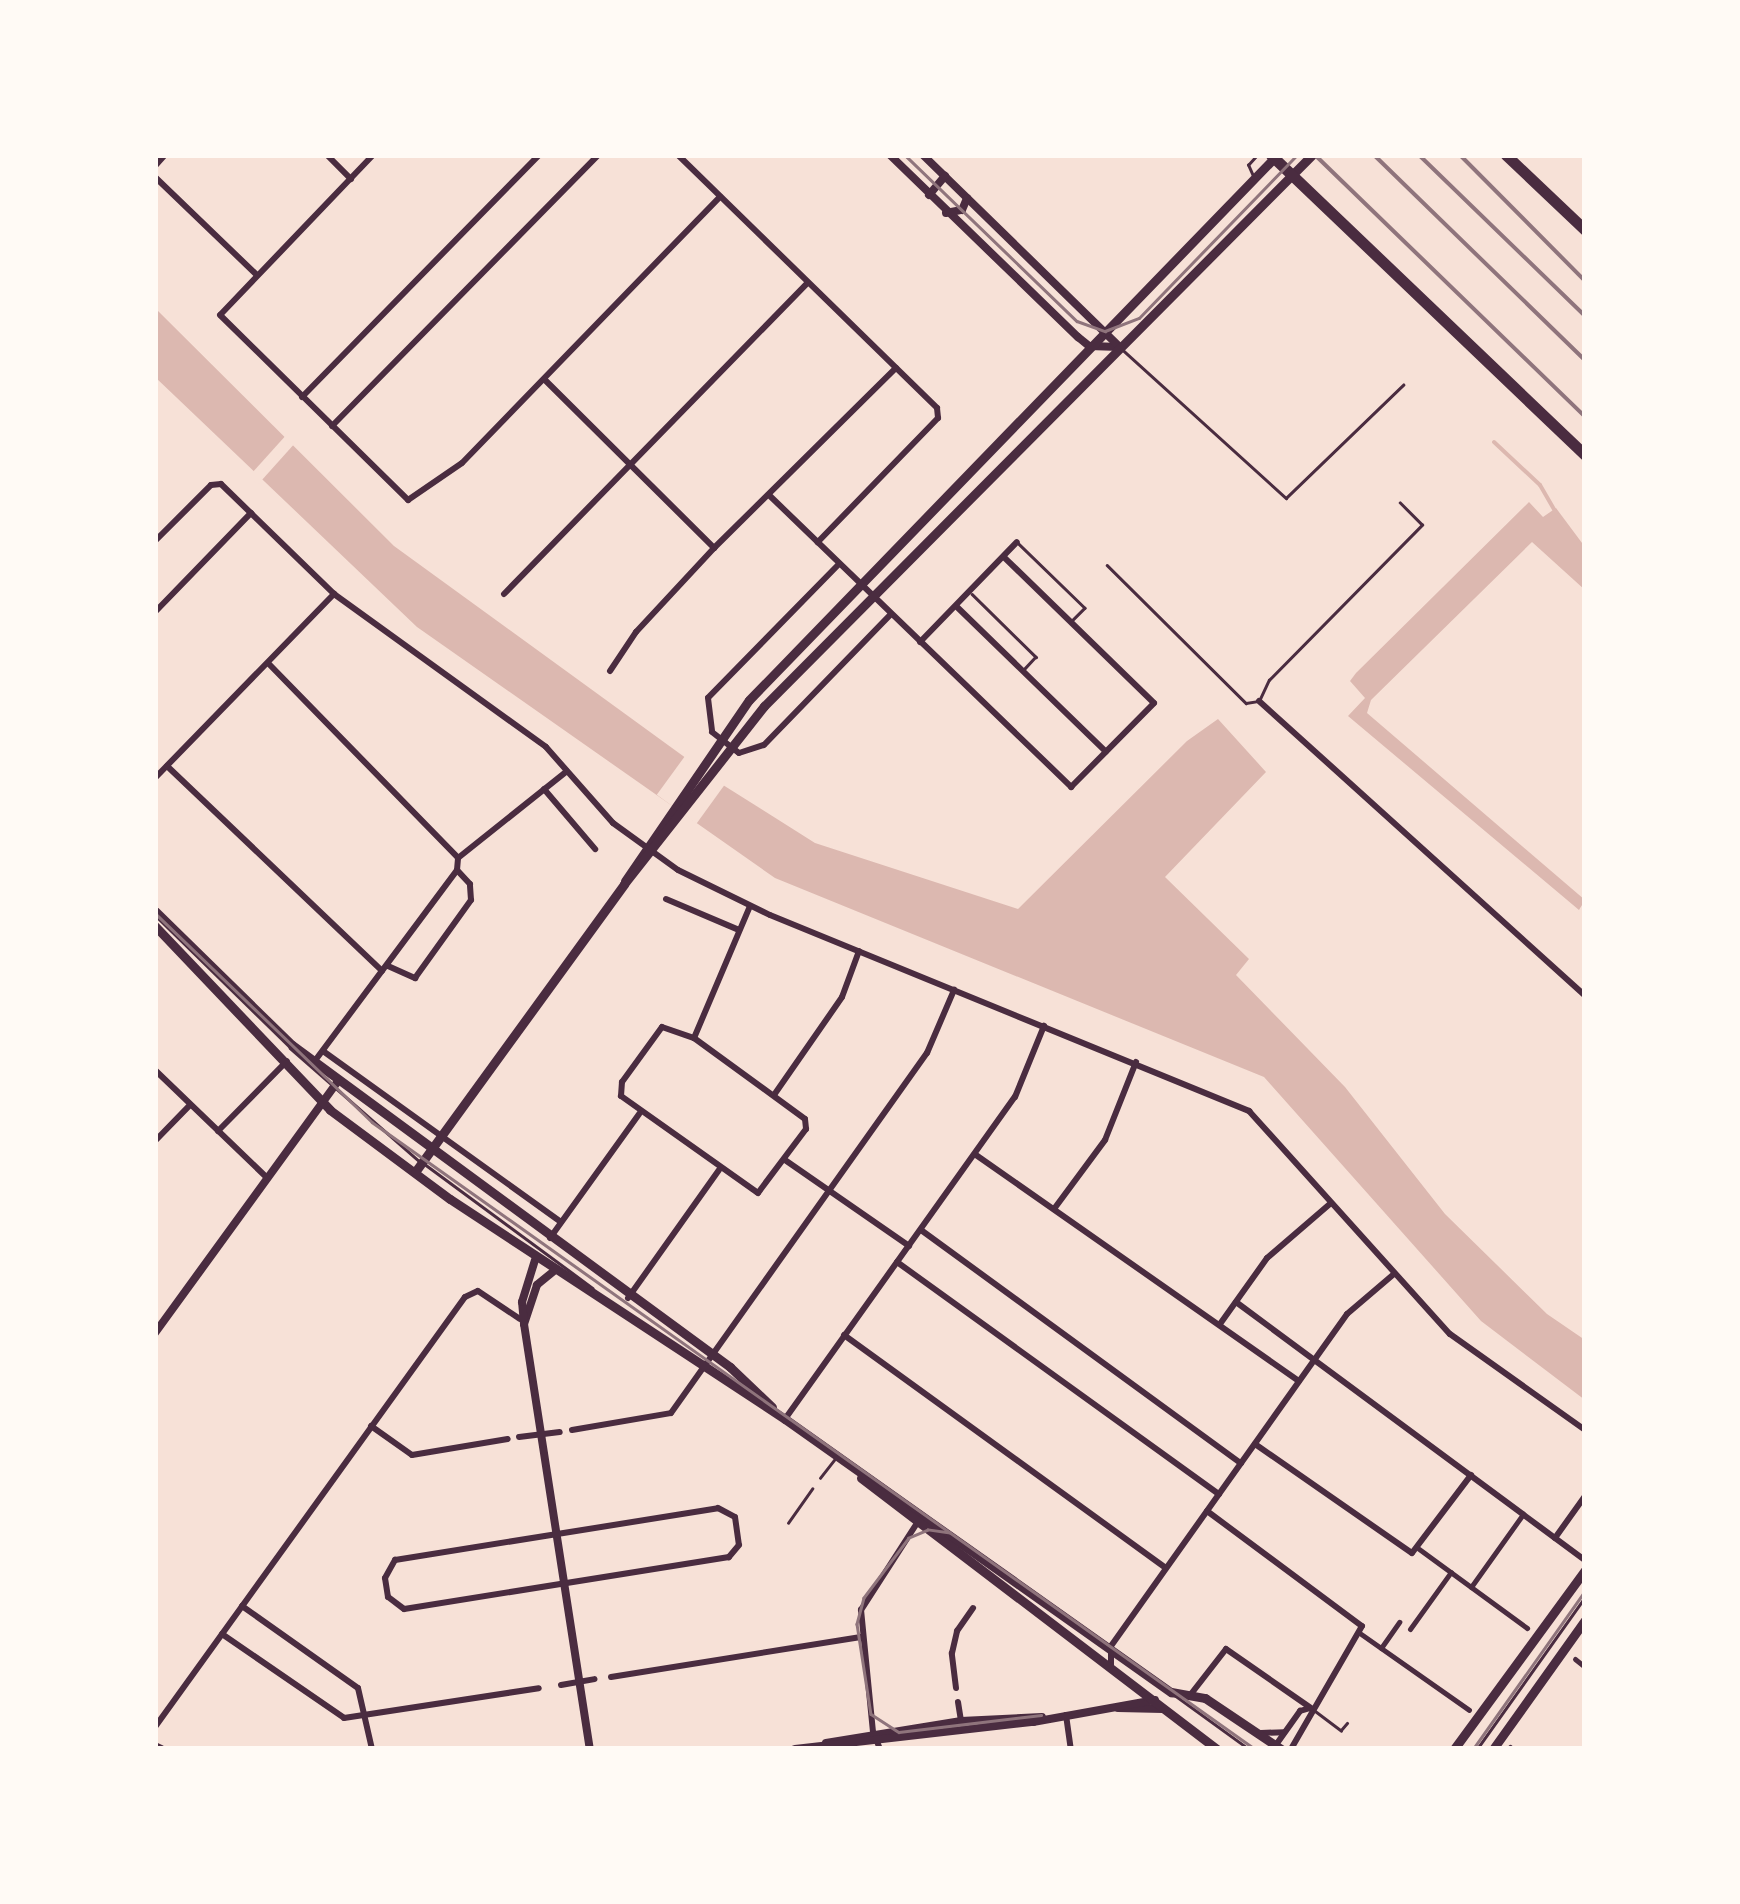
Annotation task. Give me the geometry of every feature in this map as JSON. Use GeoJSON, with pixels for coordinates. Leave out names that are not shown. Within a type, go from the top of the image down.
{"type":"FeatureCollection","features":[{"type":"Feature","properties":{"kind":"highway"},"geometry":{"type":"LineString","coordinates":[[1274,155],[1583,456]]}},
{"type":"Feature","properties":{"kind":"highway"},"geometry":{"type":"LineString","coordinates":[[1506,155],[1585,230]]}},
{"type":"Feature","properties":{"kind":"main road"},"geometry":{"type":"LineString","coordinates":[[415,1172],[705,770],[716,735],[1274,155]]}},
{"type":"Feature","properties":{"kind":"main road"},"geometry":{"type":"LineString","coordinates":[[705,770],[735,750],[871,596],[1312,155]]}},
{"type":"Feature","properties":{"kind":"main road"},"geometry":{"type":"LineString","coordinates":[[155,911],[335,1085],[712,1355],[786,1419]]}},
{"type":"Feature","properties":{"kind":"main road"},"geometry":{"type":"LineString","coordinates":[[155,926],[288,1060],[322,1102],[535,1260],[608,1302],[786,1419],[1217,1749]]}},
{"type":"Feature","properties":{"kind":"main road"},"geometry":{"type":"LineString","coordinates":[[920,1519],[1171,1692],[1190,1694],[1261,1733],[1278,1748]]}},
{"type":"Feature","properties":{"kind":"main road"},"geometry":{"type":"LineString","coordinates":[[1454,1749],[1585,1570]]}},
{"type":"Feature","properties":{"kind":"main road"},"geometry":{"type":"LineString","coordinates":[[1493,1749],[1585,1620]]}},
{"type":"Feature","properties":{"kind":"street"},"geometry":{"type":"LineString","coordinates":[[155,166],[165,155]]}},
{"type":"Feature","properties":{"kind":"street"},"geometry":{"type":"LineString","coordinates":[[327,155],[351,179]]}},
{"type":"Feature","properties":{"kind":"street"},"geometry":{"type":"LineString","coordinates":[[373,155],[220,314],[408,500],[462,463],[720,197]]}},
{"type":"Feature","properties":{"kind":"street"},"geometry":{"type":"LineString","coordinates":[[302,396],[538,155]]}},
{"type":"Feature","properties":{"kind":"street"},"geometry":{"type":"LineString","coordinates":[[332,426],[598,155]]}},
{"type":"Feature","properties":{"kind":"street"},"geometry":{"type":"LineString","coordinates":[[678,155],[937,408],[938,418],[818,542]]}},
{"type":"Feature","properties":{"kind":"street"},"geometry":{"type":"LineString","coordinates":[[890,155],[1089,346],[1120,348]]}},
{"type":"Feature","properties":{"kind":"street"},"geometry":{"type":"LineString","coordinates":[[922,155],[1120,348]]}},
{"type":"Feature","properties":{"kind":"street"},"geometry":{"type":"LineString","coordinates":[[929,195],[944,176]]}},
{"type":"Feature","properties":{"kind":"street"},"geometry":{"type":"LineString","coordinates":[[155,177],[256,276]]}},
{"type":"Feature","properties":{"kind":"street"},"geometry":{"type":"LineString","coordinates":[[946,212],[962,210],[967,198]]}},
{"type":"Feature","properties":{"kind":"street"},"geometry":{"type":"LineString","coordinates":[[504,594],[808,282]]}},
{"type":"Feature","properties":{"kind":"street"},"geometry":{"type":"LineString","coordinates":[[610,671],[636,632],[714,548],[896,368]]}},
{"type":"Feature","properties":{"kind":"street"},"geometry":{"type":"LineString","coordinates":[[544,380],[714,548]]}},
{"type":"Feature","properties":{"kind":"street"},"geometry":{"type":"LineString","coordinates":[[155,542],[210,485],[221,484],[334,594],[546,747],[613,823],[649,849],[750,906],[1249,1110],[1450,1334],[1585,1430]]}},
{"type":"Feature","properties":{"kind":"street"},"geometry":{"type":"LineString","coordinates":[[770,496],[1071,787],[1154,704],[1004,557]]}},
{"type":"Feature","properties":{"kind":"street"},"geometry":{"type":"LineString","coordinates":[[155,612],[251,513]]}},
{"type":"Feature","properties":{"kind":"street"},"geometry":{"type":"LineString","coordinates":[[920,642],[1017,542]]}},
{"type":"Feature","properties":{"kind":"street"},"geometry":{"type":"LineString","coordinates":[[840,564],[708,698],[716,735],[735,750],[764,745],[892,614]]}},
{"type":"Feature","properties":{"kind":"street"},"geometry":{"type":"LineString","coordinates":[[155,778],[334,594]]}},
{"type":"Feature","properties":{"kind":"street"},"geometry":{"type":"LineString","coordinates":[[956,606],[1106,752]]}},
{"type":"Feature","properties":{"kind":"street"},"geometry":{"type":"LineString","coordinates":[[268,663],[458,858]]}},
{"type":"Feature","properties":{"kind":"street"},"geometry":{"type":"LineString","coordinates":[[1260,701],[1585,996]]}},
{"type":"Feature","properties":{"kind":"street"},"geometry":{"type":"LineString","coordinates":[[168,766],[385,968],[410,981],[471,900],[470,884],[457,870]]}},
{"type":"Feature","properties":{"kind":"street"},"geometry":{"type":"LineString","coordinates":[[314,1062],[457,870],[458,858],[567,771]]}},
{"type":"Feature","properties":{"kind":"street"},"geometry":{"type":"LineString","coordinates":[[544,789],[595,849]]}},
{"type":"Feature","properties":{"kind":"street"},"geometry":{"type":"LineString","coordinates":[[666,899],[739,930]]}},
{"type":"Feature","properties":{"kind":"street"},"geometry":{"type":"LineString","coordinates":[[694,1038],[750,906]]}},
{"type":"Feature","properties":{"kind":"street"},"geometry":{"type":"LineString","coordinates":[[774,1095],[842,998],[859,951]]}},
{"type":"Feature","properties":{"kind":"street"},"geometry":{"type":"LineString","coordinates":[[572,1430],[667,1415],[928,1054],[954,990]]}},
{"type":"Feature","properties":{"kind":"street"},"geometry":{"type":"LineString","coordinates":[[666,1026],[694,1038],[774,1095],[807,1124],[758,1194],[640,1114],[621,1096],[622,1082],[658,1030],[666,1026]]}},
{"type":"Feature","properties":{"kind":"street"},"geometry":{"type":"LineString","coordinates":[[786,1419],[1015,1097],[1044,1026]]}},
{"type":"Feature","properties":{"kind":"street"},"geometry":{"type":"LineString","coordinates":[[323,1051],[561,1222]]}},
{"type":"Feature","properties":{"kind":"street"},"geometry":{"type":"LineString","coordinates":[[218,1131],[288,1060]]}},
{"type":"Feature","properties":{"kind":"street"},"geometry":{"type":"LineString","coordinates":[[1054,1208],[1106,1140],[1136,1062]]}},
{"type":"Feature","properties":{"kind":"street"},"geometry":{"type":"LineString","coordinates":[[155,1070],[266,1177]]}},
{"type":"Feature","properties":{"kind":"street"},"geometry":{"type":"LineString","coordinates":[[155,1332],[335,1085]]}},
{"type":"Feature","properties":{"kind":"street"},"geometry":{"type":"LineString","coordinates":[[155,1141],[190,1105]]}},
{"type":"Feature","properties":{"kind":"street"},"geometry":{"type":"LineString","coordinates":[[550,1238],[640,1114]]}},
{"type":"Feature","properties":{"kind":"street"},"geometry":{"type":"LineString","coordinates":[[976,1155],[1299,1382]]}},
{"type":"Feature","properties":{"kind":"street"},"geometry":{"type":"LineString","coordinates":[[785,1160],[909,1246]]}},
{"type":"Feature","properties":{"kind":"street"},"geometry":{"type":"LineString","coordinates":[[628,1298],[719,1170]]}},
{"type":"Feature","properties":{"kind":"street"},"geometry":{"type":"LineString","coordinates":[[1220,1324],[1267,1258],[1331,1202]]}},
{"type":"Feature","properties":{"kind":"street"},"geometry":{"type":"LineString","coordinates":[[920,1230],[1241,1463]]}},
{"type":"Feature","properties":{"kind":"street"},"geometry":{"type":"LineString","coordinates":[[535,1260],[522,1321],[590,1749]]}},
{"type":"Feature","properties":{"kind":"street"},"geometry":{"type":"LineString","coordinates":[[897,1262],[1219,1494]]}},
{"type":"Feature","properties":{"kind":"street"},"geometry":{"type":"LineString","coordinates":[[522,1321],[534,1291],[554,1271]]}},
{"type":"Feature","properties":{"kind":"street"},"geometry":{"type":"LineString","coordinates":[[1112,1665],[1110,1649],[1164,1567],[1314,1359],[1348,1314],[1394,1274]]}},
{"type":"Feature","properties":{"kind":"street"},"geometry":{"type":"LineString","coordinates":[[155,1727],[468,1293],[478,1292],[522,1321]]}},
{"type":"Feature","properties":{"kind":"street"},"geometry":{"type":"LineString","coordinates":[[1236,1302],[1585,1560]]}},
{"type":"Feature","properties":{"kind":"street"},"geometry":{"type":"LineString","coordinates":[[844,1334],[1164,1567]]}},
{"type":"Feature","properties":{"kind":"street"},"geometry":{"type":"LineString","coordinates":[[371,1426],[412,1455],[508,1439]]}},
{"type":"Feature","properties":{"kind":"street"},"geometry":{"type":"LineString","coordinates":[[520,1437],[560,1432]]}},
{"type":"Feature","properties":{"kind":"street"},"geometry":{"type":"LineString","coordinates":[[1255,1444],[1451,1572],[1527,1628]]}},
{"type":"Feature","properties":{"kind":"street"},"geometry":{"type":"LineString","coordinates":[[1416,1551],[1471,1475]]}},
{"type":"Feature","properties":{"kind":"street"},"geometry":{"type":"LineString","coordinates":[[1555,1538],[1585,1496]]}},
{"type":"Feature","properties":{"kind":"street"},"geometry":{"type":"LineString","coordinates":[[718,1508],[732,1513],[739,1544],[729,1557],[564,1584],[404,1609],[392,1604],[386,1584],[396,1560],[718,1508]]}},
{"type":"Feature","properties":{"kind":"street"},"geometry":{"type":"LineString","coordinates":[[1207,1512],[1354,1617],[1362,1634],[1468,1710]]}},
{"type":"Feature","properties":{"kind":"street"},"geometry":{"type":"LineString","coordinates":[[1471,1587],[1524,1514]]}},
{"type":"Feature","properties":{"kind":"street"},"geometry":{"type":"LineString","coordinates":[[880,1745],[873,1732],[861,1637],[863,1604],[920,1519]]}},
{"type":"Feature","properties":{"kind":"street"},"geometry":{"type":"LineString","coordinates":[[1410,1629],[1451,1572]]}},
{"type":"Feature","properties":{"kind":"street"},"geometry":{"type":"LineString","coordinates":[[988,1588],[995,1577]]}},
{"type":"Feature","properties":{"kind":"street"},"geometry":{"type":"LineString","coordinates":[[242,1606],[358,1688],[372,1749]]}},
{"type":"Feature","properties":{"kind":"street"},"geometry":{"type":"LineString","coordinates":[[956,1688],[954,1642],[973,1608]]}},
{"type":"Feature","properties":{"kind":"street"},"geometry":{"type":"LineString","coordinates":[[1381,1648],[1399,1622]]}},
{"type":"Feature","properties":{"kind":"street"},"geometry":{"type":"LineString","coordinates":[[222,1634],[336,1716],[367,1716],[540,1688]]}},
{"type":"Feature","properties":{"kind":"street"},"geometry":{"type":"LineString","coordinates":[[1278,1748],[1290,1745],[1362,1634]]}},
{"type":"Feature","properties":{"kind":"street"},"geometry":{"type":"LineString","coordinates":[[611,1676],[861,1637]]}},
{"type":"Feature","properties":{"kind":"street"},"geometry":{"type":"LineString","coordinates":[[1190,1694],[1226,1649],[1311,1708]]}},
{"type":"Feature","properties":{"kind":"street"},"geometry":{"type":"LineString","coordinates":[[1575,1659],[1585,1666]]}},
{"type":"Feature","properties":{"kind":"street"},"geometry":{"type":"LineString","coordinates":[[561,1685],[594,1679]]}},
{"type":"Feature","properties":{"kind":"street"},"geometry":{"type":"LineString","coordinates":[[817,1746],[880,1745],[1155,1700]]}},
{"type":"Feature","properties":{"kind":"street"},"geometry":{"type":"LineString","coordinates":[[958,1702],[961,1721]]}},
{"type":"Feature","properties":{"kind":"street"},"geometry":{"type":"LineString","coordinates":[[1114,1706],[1165,1708]]}},
{"type":"Feature","properties":{"kind":"street"},"geometry":{"type":"LineString","coordinates":[[1278,1748],[1300,1711],[1311,1708]]}},
{"type":"Feature","properties":{"kind":"street"},"geometry":{"type":"LineString","coordinates":[[1066,1714],[1071,1749]]}},
{"type":"Feature","properties":{"kind":"street"},"geometry":{"type":"LineString","coordinates":[[795,1749],[873,1732],[961,1721],[1042,1718]]}},
{"type":"Feature","properties":{"kind":"street"},"geometry":{"type":"LineString","coordinates":[[1261,1733],[1285,1732]]}},
{"type":"Feature","properties":{"kind":"lane"},"geometry":{"type":"LineString","coordinates":[[1254,178],[1248,164],[1257,155]]}},
{"type":"Feature","properties":{"kind":"lane"},"geometry":{"type":"LineString","coordinates":[[1120,348],[1286,498],[1403,385]]}},
{"type":"Feature","properties":{"kind":"lane"},"geometry":{"type":"LineString","coordinates":[[1106,565],[1246,703],[1260,701],[1269,680],[1422,526],[1400,503]]}},
{"type":"Feature","properties":{"kind":"lane"},"geometry":{"type":"LineString","coordinates":[[1017,542],[1084,608],[1070,623]]}},
{"type":"Feature","properties":{"kind":"lane"},"geometry":{"type":"LineString","coordinates":[[969,592],[1036,658],[1024,670]]}},
{"type":"Feature","properties":{"kind":"lane"},"geometry":{"type":"LineString","coordinates":[[268,1022],[422,1163],[561,1261],[608,1302]]}},
{"type":"Feature","properties":{"kind":"lane"},"geometry":{"type":"LineString","coordinates":[[820,1478],[837,1456]]}},
{"type":"Feature","properties":{"kind":"lane"},"geometry":{"type":"LineString","coordinates":[[788,1523],[812,1489]]}},
{"type":"Feature","properties":{"kind":"lane"},"geometry":{"type":"LineString","coordinates":[[1477,1749],[1585,1598]]}},
{"type":"Feature","properties":{"kind":"lane"},"geometry":{"type":"LineString","coordinates":[[1171,1692],[1248,1749]]}},
{"type":"Feature","properties":{"kind":"lane"},"geometry":{"type":"LineString","coordinates":[[1311,1708],[1341,1730],[1347,1723]]}},
{"type":"Feature","properties":{"kind":"shaded area"},"geometry":{"type":"Polygon","coordinates":[[[155,308],[394,546],[723,785],[815,843],[1018,909],[1187,741],[1218,719],[1266,772],[1165,877],[1249,959],[1236,975],[1345,1087],[1445,1214],[1547,1314],[1585,1340],[1585,1400],[1481,1321],[1264,1077],[775,878],[417,627],[155,377],[155,308]]]}},
{"type":"Feature","properties":{"kind":"shaded area"},"geometry":{"type":"Polygon","coordinates":[[[1529,502],[1543,517],[1556,508],[1585,547],[1585,590],[1532,542],[1371,700],[1367,713],[1585,900],[1579,910],[1348,716],[1365,698],[1350,681],[1356,673],[1529,502]]]}},
{"type":"Feature","properties":{"kind":"pier"},"geometry":{"type":"Polygon","coordinates":[[[288,433],[297,441],[258,484],[249,476],[288,433]]]}},
{"type":"Feature","properties":{"kind":"pier"},"geometry":{"type":"Polygon","coordinates":[[[685,756],[725,785],[696,824],[657,795],[685,756]]]}},
{"type":"Feature","properties":{"kind":"waterway"},"geometry":{"type":"LineString","coordinates":[[1494,442],[1540,485],[1556,513]]}},
{"type":"Feature","properties":{"kind":"tram line"},"geometry":{"type":"LineString","coordinates":[[905,155],[1077,321],[1105,331],[1139,318],[1297,155]]}},
{"type":"Feature","properties":{"kind":"tram line"},"geometry":{"type":"LineString","coordinates":[[155,913],[372,1122],[1255,1749]]}},
{"type":"Feature","properties":{"kind":"tram line"},"geometry":{"type":"LineString","coordinates":[[950,1533],[928,1530],[909,1538],[864,1598],[857,1624],[871,1714],[899,1732],[1041,1715]]}},
{"type":"Feature","properties":{"kind":"tram line"},"geometry":{"type":"LineString","coordinates":[[1473,1749],[1585,1591]]}},
{"type":"Feature","properties":{"kind":"railway"},"geometry":{"type":"LineString","coordinates":[[1315,155],[1585,417]]}},
{"type":"Feature","properties":{"kind":"railway"},"geometry":{"type":"LineString","coordinates":[[1374,155],[1585,360]]}},
{"type":"Feature","properties":{"kind":"railway"},"geometry":{"type":"LineString","coordinates":[[1419,155],[1585,316]]}},
{"type":"Feature","properties":{"kind":"railway"},"geometry":{"type":"LineString","coordinates":[[1460,155],[1585,281]]}}]}
